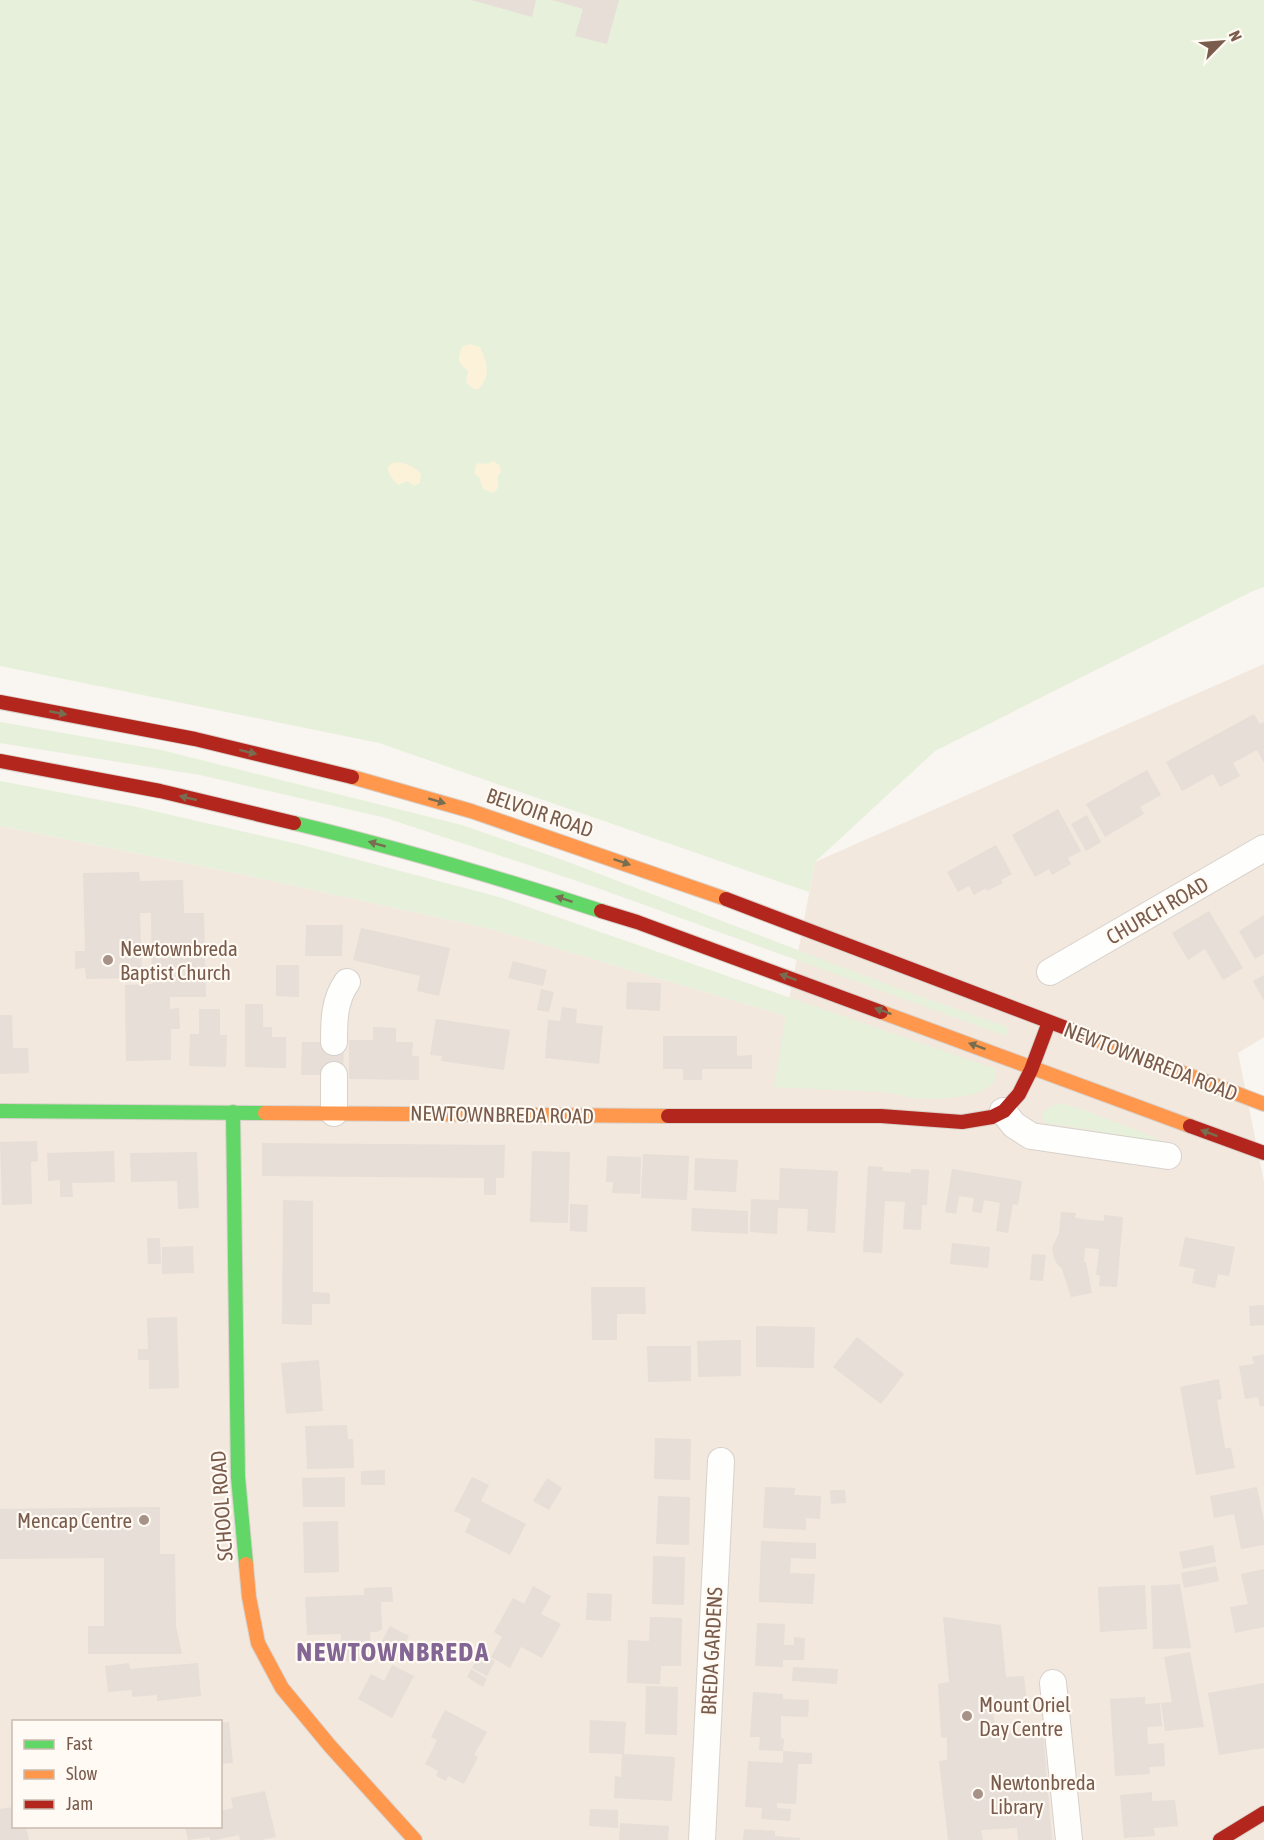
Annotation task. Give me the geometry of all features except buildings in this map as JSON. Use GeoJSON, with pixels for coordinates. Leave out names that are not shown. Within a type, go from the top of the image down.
{"type":"FeatureCollection","features":[{"type":"Feature","properties":{"kind":"main road","name":"BELVOIR ROAD"},"geometry":{"type":"LineString","coordinates":[[0,702],[195,739],[355,778],[471,811],[621,861],[783,919],[1049,1022]]}},
{"type":"Feature","properties":{"kind":"main road"},"geometry":{"type":"LineString","coordinates":[[0,761],[195,799],[345,835],[496,877],[637,922],[1264,1153]]}},
{"type":"Feature","properties":{"kind":"main road","name":"NEWTOWNBREDA ROAD"},"geometry":{"type":"LineString","coordinates":[[0,1111],[822,1118],[882,1116],[974,1121],[1003,1112],[1015,1099],[1032,1066],[1049,1022],[1264,1104]]}},
{"type":"Feature","properties":{"kind":"main road","name":"SCHOOL ROAD"},"geometry":{"type":"LineString","coordinates":[[233,1112],[238,1477],[249,1597],[258,1643],[282,1688],[330,1746],[415,1840]]}},
{"type":"Feature","properties":{"kind":"main road"},"geometry":{"type":"LineString","coordinates":[[1220,1840],[1264,1813]]}},
{"type":"Feature","properties":{"kind":"street","name":"CHURCH ROAD"},"geometry":{"type":"LineString","coordinates":[[1050,972],[1264,848]]}},
{"type":"Feature","properties":{"kind":"street"},"geometry":{"type":"LineString","coordinates":[[334,1042],[337,998],[347,982]]}},
{"type":"Feature","properties":{"kind":"street"},"geometry":{"type":"LineString","coordinates":[[334,1075],[334,1113]]}},
{"type":"Feature","properties":{"kind":"street"},"geometry":{"type":"LineString","coordinates":[[1003,1112],[1014,1125],[1031,1136],[1168,1156]]}},
{"type":"Feature","properties":{"kind":"street","name":"BREDA GARDENS"},"geometry":{"type":"LineString","coordinates":[[702,1840],[721,1461]]}},
{"type":"Feature","properties":{"kind":"street"},"geometry":{"type":"LineString","coordinates":[[1053,1683],[1069,1840]]}},
{"type":"Feature","properties":{"kind":"shaded area"},"geometry":{"type":"Polygon","coordinates":[[[1264,664],[1264,1037],[1238,1053],[1264,1182],[1264,1840],[0,1840],[0,826],[245,875],[491,929],[786,1016],[815,862],[1264,664]]]}},
{"type":"Feature","properties":{"kind":"green space"},"geometry":{"type":"Polygon","coordinates":[[[0,0],[1264,0],[1264,587],[935,751],[815,862],[809,892],[379,743],[0,666],[0,0]]]}},
{"type":"Feature","properties":{"kind":"green space"},"geometry":{"type":"Polygon","coordinates":[[[0,722],[161,750],[462,825],[563,860],[900,989],[1008,1027],[1006,1036],[592,886],[386,818],[200,775],[0,743],[0,722]]]}},
{"type":"Feature","properties":{"kind":"green space"},"geometry":{"type":"Polygon","coordinates":[[[0,781],[132,806],[298,844],[499,897],[996,1069],[995,1078],[987,1088],[978,1092],[932,1099],[881,1092],[774,1087],[786,1016],[491,929],[245,875],[0,826],[0,781]]]}},
{"type":"Feature","properties":{"kind":"green space"},"geometry":{"type":"Polygon","coordinates":[[[1061,1103],[1159,1139],[1158,1145],[1098,1131],[1046,1123],[1041,1118],[1048,1108],[1061,1103]]]}},
{"type":"Feature","properties":{"kind":"sand"},"geometry":{"type":"Polygon","coordinates":[[[470,344],[480,347],[487,369],[485,379],[478,390],[466,382],[468,371],[459,360],[463,346],[470,344]]]}},
{"type":"Feature","properties":{"kind":"sand"},"geometry":{"type":"Polygon","coordinates":[[[494,461],[500,466],[501,472],[498,476],[498,488],[493,493],[483,489],[479,477],[474,473],[475,465],[478,463],[486,464],[494,461]]]}},
{"type":"Feature","properties":{"kind":"sand"},"geometry":{"type":"Polygon","coordinates":[[[399,462],[411,466],[421,474],[420,483],[414,486],[407,481],[398,485],[390,476],[387,468],[392,463],[399,462]]]}},
{"type":"Feature","properties":{"kind":"traffic: fast"},"geometry":{"type":"LineString","coordinates":[[294,823],[449,864],[601,911]]}},
{"type":"Feature","properties":{"kind":"traffic: fast"},"geometry":{"type":"LineString","coordinates":[[0,1111],[265,1113]]}},
{"type":"Feature","properties":{"kind":"traffic: fast"},"geometry":{"type":"LineString","coordinates":[[233,1112],[238,1477],[246,1564]]}},
{"type":"Feature","properties":{"kind":"traffic: slow"},"geometry":{"type":"LineString","coordinates":[[352,777],[471,811],[726,899]]}},
{"type":"Feature","properties":{"kind":"traffic: slow"},"geometry":{"type":"LineString","coordinates":[[881,1012],[1190,1126]]}},
{"type":"Feature","properties":{"kind":"traffic: slow"},"geometry":{"type":"LineString","coordinates":[[1087,1036],[1264,1104]]}},
{"type":"Feature","properties":{"kind":"traffic: slow"},"geometry":{"type":"LineString","coordinates":[[265,1113],[668,1116]]}},
{"type":"Feature","properties":{"kind":"traffic: slow"},"geometry":{"type":"LineString","coordinates":[[246,1564],[249,1597],[258,1643],[282,1688],[330,1746],[415,1840]]}},
{"type":"Feature","properties":{"kind":"traffic: jam"},"geometry":{"type":"LineString","coordinates":[[0,702],[195,739],[352,777]]}},
{"type":"Feature","properties":{"kind":"traffic: jam"},"geometry":{"type":"LineString","coordinates":[[0,761],[160,791],[294,823]]}},
{"type":"Feature","properties":{"kind":"traffic: jam"},"geometry":{"type":"LineString","coordinates":[[726,899],[1087,1036]]}},
{"type":"Feature","properties":{"kind":"traffic: jam"},"geometry":{"type":"LineString","coordinates":[[601,911],[637,922],[881,1012]]}},
{"type":"Feature","properties":{"kind":"traffic: jam"},"geometry":{"type":"LineString","coordinates":[[668,1116],[881,1116],[962,1122],[992,1117],[1004,1111],[1019,1094],[1031,1070],[1049,1022]]}},
{"type":"Feature","properties":{"kind":"traffic: jam"},"geometry":{"type":"LineString","coordinates":[[1190,1126],[1264,1153]]}},
{"type":"Feature","properties":{"kind":"traffic: jam"},"geometry":{"type":"LineString","coordinates":[[1220,1840],[1264,1813]]}},
{"type":"Feature","properties":{"kind":"place","name":"Newtownbreda Baptist Church"},"geometry":{"type":"Point","coordinates":[108,960]}},
{"type":"Feature","properties":{"kind":"place","name":"Mencap Centre"},"geometry":{"type":"Point","coordinates":[144,1520]}},
{"type":"Feature","properties":{"kind":"place","name":"Mount Oriel Day Centre"},"geometry":{"type":"Point","coordinates":[967,1716]}},
{"type":"Feature","properties":{"kind":"place","name":"Newtonbreda Library"},"geometry":{"type":"Point","coordinates":[978,1794]}},
{"type":"Feature","properties":{"kind":"district","name":"NEWTOWNBREDA"},"geometry":{"type":"Point","coordinates":[393,1651]}}]}
